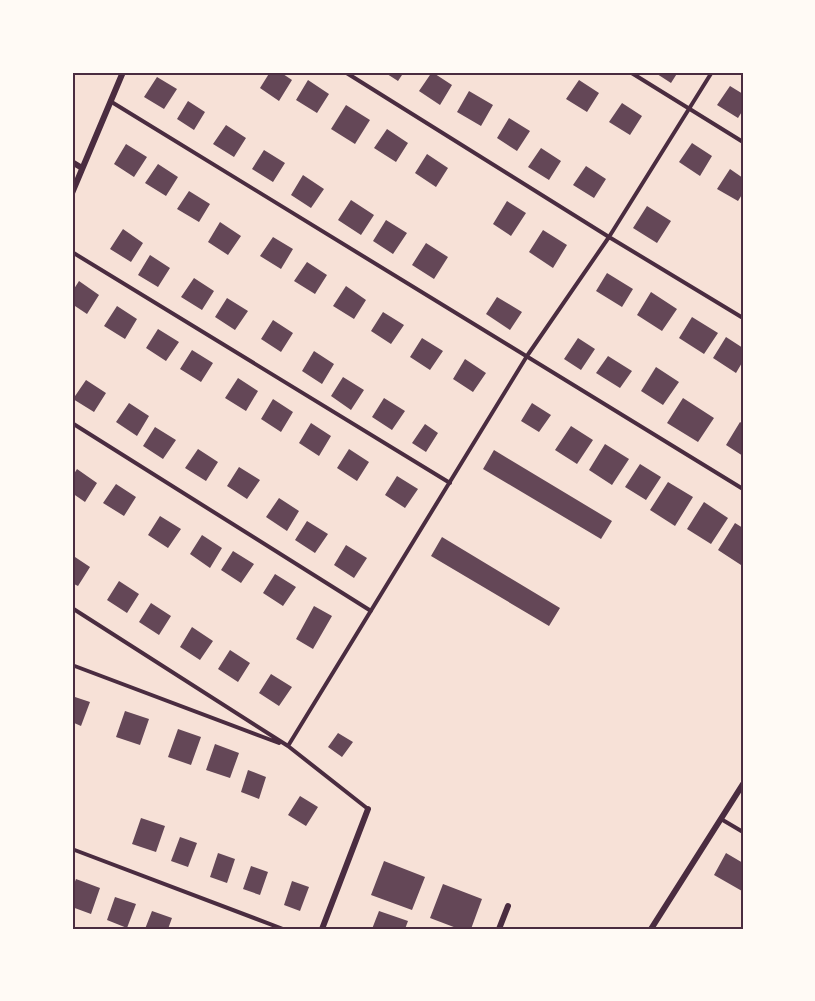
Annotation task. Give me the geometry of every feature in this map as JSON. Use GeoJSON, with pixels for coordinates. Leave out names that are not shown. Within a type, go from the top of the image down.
{"type":"FeatureCollection","features":[{"type":"Feature","properties":{"kind":"street"},"geometry":{"type":"LineString","coordinates":[[72,193],[123,72]]}},
{"type":"Feature","properties":{"kind":"street"},"geometry":{"type":"LineString","coordinates":[[72,162],[82,168]]}},
{"type":"Feature","properties":{"kind":"street"},"geometry":{"type":"LineString","coordinates":[[651,929],[743,783]]}},
{"type":"Feature","properties":{"kind":"street"},"geometry":{"type":"LineString","coordinates":[[322,929],[368,809]]}},
{"type":"Feature","properties":{"kind":"street"},"geometry":{"type":"LineString","coordinates":[[499,929],[508,906]]}},
{"type":"Feature","properties":{"kind":"lane"},"geometry":{"type":"LineString","coordinates":[[345,72],[743,318]]}},
{"type":"Feature","properties":{"kind":"lane"},"geometry":{"type":"LineString","coordinates":[[630,72],[743,142]]}},
{"type":"Feature","properties":{"kind":"lane"},"geometry":{"type":"LineString","coordinates":[[288,746],[527,356],[609,237],[712,72]]}},
{"type":"Feature","properties":{"kind":"lane"},"geometry":{"type":"LineString","coordinates":[[110,100],[743,489]]}},
{"type":"Feature","properties":{"kind":"lane"},"geometry":{"type":"LineString","coordinates":[[72,252],[450,483]]}},
{"type":"Feature","properties":{"kind":"lane"},"geometry":{"type":"LineString","coordinates":[[72,423],[371,611]]}},
{"type":"Feature","properties":{"kind":"lane"},"geometry":{"type":"LineString","coordinates":[[72,608],[288,746],[368,809]]}},
{"type":"Feature","properties":{"kind":"lane"},"geometry":{"type":"LineString","coordinates":[[72,665],[288,746]]}},
{"type":"Feature","properties":{"kind":"lane"},"geometry":{"type":"LineString","coordinates":[[721,819],[743,832]]}},
{"type":"Feature","properties":{"kind":"lane"},"geometry":{"type":"LineString","coordinates":[[72,849],[283,929]]}},
{"type":"Feature","properties":{"kind":"building"},"geometry":{"type":"Polygon","coordinates":[[[270,72],[280,72],[292,80],[279,101],[260,88],[270,72]]]}},
{"type":"Feature","properties":{"kind":"building"},"geometry":{"type":"Polygon","coordinates":[[[384,72],[404,72],[398,81],[384,72]]]}},
{"type":"Feature","properties":{"kind":"building"},"geometry":{"type":"Polygon","coordinates":[[[432,72],[452,85],[440,105],[419,91],[432,72]]]}},
{"type":"Feature","properties":{"kind":"building"},"geometry":{"type":"Polygon","coordinates":[[[654,72],[678,72],[671,83],[654,72]]]}},
{"type":"Feature","properties":{"kind":"building"},"geometry":{"type":"Polygon","coordinates":[[[157,77],[177,89],[164,109],[144,97],[157,77]]]}},
{"type":"Feature","properties":{"kind":"building"},"geometry":{"type":"Polygon","coordinates":[[[308,80],[329,94],[317,113],[296,100],[308,80]]]}},
{"type":"Feature","properties":{"kind":"building"},"geometry":{"type":"Polygon","coordinates":[[[579,80],[599,93],[587,112],[566,99],[579,80]]]}},
{"type":"Feature","properties":{"kind":"building"},"geometry":{"type":"Polygon","coordinates":[[[730,86],[743,94],[743,110],[738,118],[717,105],[730,86]]]}},
{"type":"Feature","properties":{"kind":"building"},"geometry":{"type":"Polygon","coordinates":[[[469,91],[493,105],[481,126],[457,112],[469,91]]]}},
{"type":"Feature","properties":{"kind":"building"},"geometry":{"type":"Polygon","coordinates":[[[188,101],[205,112],[194,130],[177,119],[188,101]]]}},
{"type":"Feature","properties":{"kind":"building"},"geometry":{"type":"Polygon","coordinates":[[[622,103],[642,116],[630,135],[609,122],[622,103]]]}},
{"type":"Feature","properties":{"kind":"building"},"geometry":{"type":"Polygon","coordinates":[[[346,105],[370,120],[355,144],[331,129],[346,105]]]}},
{"type":"Feature","properties":{"kind":"building"},"geometry":{"type":"Polygon","coordinates":[[[509,118],[530,131],[517,151],[497,138],[509,118]]]}},
{"type":"Feature","properties":{"kind":"building"},"geometry":{"type":"Polygon","coordinates":[[[226,125],[246,138],[234,157],[213,144],[226,125]]]}},
{"type":"Feature","properties":{"kind":"building"},"geometry":{"type":"Polygon","coordinates":[[[387,129],[408,143],[396,162],[374,148],[387,129]]]}},
{"type":"Feature","properties":{"kind":"building"},"geometry":{"type":"Polygon","coordinates":[[[692,143],[712,156],[700,176],[679,162],[692,143]]]}},
{"type":"Feature","properties":{"kind":"building"},"geometry":{"type":"Polygon","coordinates":[[[126,144],[147,157],[134,177],[114,164],[126,144]]]}},
{"type":"Feature","properties":{"kind":"building"},"geometry":{"type":"Polygon","coordinates":[[[541,148],[561,161],[549,180],[528,167],[541,148]]]}},
{"type":"Feature","properties":{"kind":"building"},"geometry":{"type":"Polygon","coordinates":[[[264,150],[285,163],[273,182],[252,169],[264,150]]]}},
{"type":"Feature","properties":{"kind":"building"},"geometry":{"type":"Polygon","coordinates":[[[427,154],[448,168],[436,187],[415,173],[427,154]]]}},
{"type":"Feature","properties":{"kind":"building"},"geometry":{"type":"Polygon","coordinates":[[[158,164],[178,177],[166,196],[145,183],[158,164]]]}},
{"type":"Feature","properties":{"kind":"building"},"geometry":{"type":"Polygon","coordinates":[[[586,166],[606,179],[594,198],[573,185],[586,166]]]}},
{"type":"Feature","properties":{"kind":"building"},"geometry":{"type":"Polygon","coordinates":[[[730,169],[743,178],[743,193],[738,201],[717,189],[730,169]]]}},
{"type":"Feature","properties":{"kind":"building"},"geometry":{"type":"Polygon","coordinates":[[[303,175],[324,189],[311,208],[291,195],[303,175]]]}},
{"type":"Feature","properties":{"kind":"building"},"geometry":{"type":"Polygon","coordinates":[[[189,191],[210,204],[199,222],[177,209],[189,191]]]}},
{"type":"Feature","properties":{"kind":"building"},"geometry":{"type":"Polygon","coordinates":[[[351,200],[374,215],[361,235],[338,220],[351,200]]]}},
{"type":"Feature","properties":{"kind":"building"},"geometry":{"type":"Polygon","coordinates":[[[507,201],[526,213],[511,236],[493,224],[507,201]]]}},
{"type":"Feature","properties":{"kind":"building"},"geometry":{"type":"Polygon","coordinates":[[[647,206],[671,221],[657,243],[633,228],[647,206]]]}},
{"type":"Feature","properties":{"kind":"building"},"geometry":{"type":"Polygon","coordinates":[[[386,220],[407,233],[393,254],[373,241],[386,220]]]}},
{"type":"Feature","properties":{"kind":"building"},"geometry":{"type":"Polygon","coordinates":[[[220,222],[241,236],[228,255],[208,242],[220,222]]]}},
{"type":"Feature","properties":{"kind":"building"},"geometry":{"type":"Polygon","coordinates":[[[123,229],[143,243],[131,262],[110,249],[123,229]]]}},
{"type":"Feature","properties":{"kind":"building"},"geometry":{"type":"Polygon","coordinates":[[[543,230],[567,245],[553,268],[529,252],[543,230]]]}},
{"type":"Feature","properties":{"kind":"building"},"geometry":{"type":"Polygon","coordinates":[[[273,237],[293,249],[281,269],[260,256],[273,237]]]}},
{"type":"Feature","properties":{"kind":"building"},"geometry":{"type":"Polygon","coordinates":[[[426,243],[448,257],[434,279],[412,265],[426,243]]]}},
{"type":"Feature","properties":{"kind":"building"},"geometry":{"type":"Polygon","coordinates":[[[150,255],[170,268],[158,287],[138,275],[150,255]]]}},
{"type":"Feature","properties":{"kind":"building"},"geometry":{"type":"Polygon","coordinates":[[[307,262],[327,275],[315,294],[294,281],[307,262]]]}},
{"type":"Feature","properties":{"kind":"building"},"geometry":{"type":"Polygon","coordinates":[[[607,273],[633,289],[622,307],[596,291],[607,273]]]}},
{"type":"Feature","properties":{"kind":"building"},"geometry":{"type":"Polygon","coordinates":[[[194,278],[214,291],[202,310],[181,297],[194,278]]]}},
{"type":"Feature","properties":{"kind":"building"},"geometry":{"type":"Polygon","coordinates":[[[79,281],[99,295],[87,314],[72,304],[72,292],[79,281]]]}},
{"type":"Feature","properties":{"kind":"building"},"geometry":{"type":"Polygon","coordinates":[[[346,286],[366,300],[354,319],[333,306],[346,286]]]}},
{"type":"Feature","properties":{"kind":"building"},"geometry":{"type":"Polygon","coordinates":[[[651,292],[677,309],[662,331],[637,315],[651,292]]]}},
{"type":"Feature","properties":{"kind":"building"},"geometry":{"type":"Polygon","coordinates":[[[497,297],[522,312],[510,330],[486,314],[497,297]]]}},
{"type":"Feature","properties":{"kind":"building"},"geometry":{"type":"Polygon","coordinates":[[[227,298],[248,311],[235,330],[215,317],[227,298]]]}},
{"type":"Feature","properties":{"kind":"building"},"geometry":{"type":"Polygon","coordinates":[[[117,306],[137,319],[125,339],[104,326],[117,306]]]}},
{"type":"Feature","properties":{"kind":"building"},"geometry":{"type":"Polygon","coordinates":[[[383,312],[404,325],[391,344],[371,331],[383,312]]]}},
{"type":"Feature","properties":{"kind":"building"},"geometry":{"type":"Polygon","coordinates":[[[692,317],[718,333],[704,354],[679,338],[692,317]]]}},
{"type":"Feature","properties":{"kind":"building"},"geometry":{"type":"Polygon","coordinates":[[[273,320],[293,333],[281,352],[261,339],[273,320]]]}},
{"type":"Feature","properties":{"kind":"building"},"geometry":{"type":"Polygon","coordinates":[[[158,329],[179,342],[166,361],[146,348],[158,329]]]}},
{"type":"Feature","properties":{"kind":"building"},"geometry":{"type":"Polygon","coordinates":[[[726,337],[743,348],[743,361],[736,373],[713,358],[726,337]]]}},
{"type":"Feature","properties":{"kind":"building"},"geometry":{"type":"Polygon","coordinates":[[[422,338],[443,351],[430,370],[410,357],[422,338]]]}},
{"type":"Feature","properties":{"kind":"building"},"geometry":{"type":"Polygon","coordinates":[[[578,338],[595,349],[581,370],[564,359],[578,338]]]}},
{"type":"Feature","properties":{"kind":"building"},"geometry":{"type":"Polygon","coordinates":[[[192,350],[213,363],[201,382],[180,369],[192,350]]]}},
{"type":"Feature","properties":{"kind":"building"},"geometry":{"type":"Polygon","coordinates":[[[314,351],[334,364],[322,384],[302,371],[314,351]]]}},
{"type":"Feature","properties":{"kind":"building"},"geometry":{"type":"Polygon","coordinates":[[[608,356],[632,371],[620,388],[596,373],[608,356]]]}},
{"type":"Feature","properties":{"kind":"building"},"geometry":{"type":"Polygon","coordinates":[[[465,359],[486,373],[473,392],[453,379],[465,359]]]}},
{"type":"Feature","properties":{"kind":"building"},"geometry":{"type":"Polygon","coordinates":[[[656,367],[679,382],[663,405],[641,391],[656,367]]]}},
{"type":"Feature","properties":{"kind":"building"},"geometry":{"type":"Polygon","coordinates":[[[343,377],[364,390],[351,410],[331,396],[343,377]]]}},
{"type":"Feature","properties":{"kind":"building"},"geometry":{"type":"Polygon","coordinates":[[[238,378],[258,391],[246,411],[225,398],[238,378]]]}},
{"type":"Feature","properties":{"kind":"building"},"geometry":{"type":"Polygon","coordinates":[[[86,380],[106,393],[94,412],[73,399],[86,380]]]}},
{"type":"Feature","properties":{"kind":"building"},"geometry":{"type":"Polygon","coordinates":[[[384,398],[405,411],[392,430],[372,417],[384,398]]]}},
{"type":"Feature","properties":{"kind":"building"},"geometry":{"type":"Polygon","coordinates":[[[683,398],[714,418],[698,442],[667,423],[683,398]]]}},
{"type":"Feature","properties":{"kind":"building"},"geometry":{"type":"Polygon","coordinates":[[[273,399],[293,412],[281,432],[261,419],[273,399]]]}},
{"type":"Feature","properties":{"kind":"building"},"geometry":{"type":"Polygon","coordinates":[[[129,403],[149,416],[137,436],[116,422],[129,403]]]}},
{"type":"Feature","properties":{"kind":"building"},"geometry":{"type":"Polygon","coordinates":[[[532,403],[551,415],[539,432],[521,421],[532,403]]]}},
{"type":"Feature","properties":{"kind":"building"},"geometry":{"type":"Polygon","coordinates":[[[740,422],[743,424],[743,456],[726,445],[740,422]]]}},
{"type":"Feature","properties":{"kind":"building"},"geometry":{"type":"Polygon","coordinates":[[[311,423],[331,436],[319,456],[299,443],[311,423]]]}},
{"type":"Feature","properties":{"kind":"building"},"geometry":{"type":"Polygon","coordinates":[[[425,424],[438,433],[426,452],[412,443],[425,424]]]}},
{"type":"Feature","properties":{"kind":"building"},"geometry":{"type":"Polygon","coordinates":[[[571,426],[593,440],[577,464],[555,450],[571,426]]]}},
{"type":"Feature","properties":{"kind":"building"},"geometry":{"type":"Polygon","coordinates":[[[155,427],[176,440],[163,459],[143,446],[155,427]]]}},
{"type":"Feature","properties":{"kind":"building"},"geometry":{"type":"Polygon","coordinates":[[[605,444],[629,459],[612,485],[589,470],[605,444]]]}},
{"type":"Feature","properties":{"kind":"building"},"geometry":{"type":"Polygon","coordinates":[[[198,449],[218,462],[206,481],[185,468],[198,449]]]}},
{"type":"Feature","properties":{"kind":"building"},"geometry":{"type":"Polygon","coordinates":[[[349,449],[369,462],[357,481],[337,468],[349,449]]]}},
{"type":"Feature","properties":{"kind":"building"},"geometry":{"type":"Polygon","coordinates":[[[494,450],[612,521],[601,539],[483,469],[494,450]]]}},
{"type":"Feature","properties":{"kind":"building"},"geometry":{"type":"Polygon","coordinates":[[[640,464],[661,477],[646,500],[625,487],[640,464]]]}},
{"type":"Feature","properties":{"kind":"building"},"geometry":{"type":"Polygon","coordinates":[[[239,467],[260,480],[247,499],[227,486],[239,467]]]}},
{"type":"Feature","properties":{"kind":"building"},"geometry":{"type":"Polygon","coordinates":[[[77,469],[97,483],[85,502],[72,493],[72,477],[77,469]]]}},
{"type":"Feature","properties":{"kind":"building"},"geometry":{"type":"Polygon","coordinates":[[[397,476],[418,489],[405,508],[385,495],[397,476]]]}},
{"type":"Feature","properties":{"kind":"building"},"geometry":{"type":"Polygon","coordinates":[[[668,482],[693,497],[675,526],[650,510],[668,482]]]}},
{"type":"Feature","properties":{"kind":"building"},"geometry":{"type":"Polygon","coordinates":[[[116,484],[136,497],[124,516],[103,503],[116,484]]]}},
{"type":"Feature","properties":{"kind":"building"},"geometry":{"type":"Polygon","coordinates":[[[279,498],[299,511],[287,531],[266,517],[279,498]]]}},
{"type":"Feature","properties":{"kind":"building"},"geometry":{"type":"Polygon","coordinates":[[[704,502],[728,518],[711,544],[687,529],[704,502]]]}},
{"type":"Feature","properties":{"kind":"building"},"geometry":{"type":"Polygon","coordinates":[[[160,516],[181,529],[168,548],[148,535],[160,516]]]}},
{"type":"Feature","properties":{"kind":"building"},"geometry":{"type":"Polygon","coordinates":[[[307,521],[328,534],[315,553],[295,540],[307,521]]]}},
{"type":"Feature","properties":{"kind":"building"},"geometry":{"type":"Polygon","coordinates":[[[735,523],[743,528],[741,565],[718,550],[735,523]]]}},
{"type":"Feature","properties":{"kind":"building"},"geometry":{"type":"Polygon","coordinates":[[[202,535],[222,548],[210,568],[190,554],[202,535]]]}},
{"type":"Feature","properties":{"kind":"building"},"geometry":{"type":"Polygon","coordinates":[[[442,537],[560,608],[549,626],[431,556],[442,537]]]}},
{"type":"Feature","properties":{"kind":"building"},"geometry":{"type":"Polygon","coordinates":[[[346,545],[367,558],[354,578],[334,565],[346,545]]]}},
{"type":"Feature","properties":{"kind":"building"},"geometry":{"type":"Polygon","coordinates":[[[233,551],[254,564],[241,583],[221,570],[233,551]]]}},
{"type":"Feature","properties":{"kind":"building"},"geometry":{"type":"Polygon","coordinates":[[[72,555],[90,567],[78,586],[72,583],[72,555]]]}},
{"type":"Feature","properties":{"kind":"building"},"geometry":{"type":"Polygon","coordinates":[[[275,574],[296,587],[283,606],[263,593],[275,574]]]}},
{"type":"Feature","properties":{"kind":"building"},"geometry":{"type":"Polygon","coordinates":[[[119,581],[139,594],[127,613],[107,600],[119,581]]]}},
{"type":"Feature","properties":{"kind":"building"},"geometry":{"type":"Polygon","coordinates":[[[151,603],[171,616],[159,635],[139,622],[151,603]]]}},
{"type":"Feature","properties":{"kind":"building"},"geometry":{"type":"Polygon","coordinates":[[[314,606],[332,616],[313,649],[296,639],[314,606]]]}},
{"type":"Feature","properties":{"kind":"building"},"geometry":{"type":"Polygon","coordinates":[[[192,627],[213,641],[200,660],[180,647],[192,627]]]}},
{"type":"Feature","properties":{"kind":"building"},"geometry":{"type":"Polygon","coordinates":[[[230,650],[250,663],[238,682],[218,669],[230,650]]]}},
{"type":"Feature","properties":{"kind":"building"},"geometry":{"type":"Polygon","coordinates":[[[271,674],[292,687],[279,706],[259,693],[271,674]]]}},
{"type":"Feature","properties":{"kind":"building"},"geometry":{"type":"Polygon","coordinates":[[[72,696],[90,702],[81,726],[72,722],[72,696]]]}},
{"type":"Feature","properties":{"kind":"building"},"geometry":{"type":"Polygon","coordinates":[[[125,711],[149,719],[140,745],[116,737],[125,711]]]}},
{"type":"Feature","properties":{"kind":"building"},"geometry":{"type":"Polygon","coordinates":[[[178,729],[201,737],[191,765],[168,757],[178,729]]]}},
{"type":"Feature","properties":{"kind":"building"},"geometry":{"type":"Polygon","coordinates":[[[338,733],[353,742],[342,757],[328,747],[338,733]]]}},
{"type":"Feature","properties":{"kind":"building"},"geometry":{"type":"Polygon","coordinates":[[[215,744],[239,753],[230,778],[206,770],[215,744]]]}},
{"type":"Feature","properties":{"kind":"building"},"geometry":{"type":"Polygon","coordinates":[[[248,770],[266,777],[259,799],[241,792],[248,770]]]}},
{"type":"Feature","properties":{"kind":"building"},"geometry":{"type":"Polygon","coordinates":[[[300,796],[318,807],[306,826],[288,815],[300,796]]]}},
{"type":"Feature","properties":{"kind":"building"},"geometry":{"type":"Polygon","coordinates":[[[141,818],[165,826],[156,852],[132,844],[141,818]]]}},
{"type":"Feature","properties":{"kind":"building"},"geometry":{"type":"Polygon","coordinates":[[[180,837],[197,843],[188,867],[171,861],[180,837]]]}},
{"type":"Feature","properties":{"kind":"building"},"geometry":{"type":"Polygon","coordinates":[[[218,853],[235,859],[227,883],[210,877],[218,853]]]}},
{"type":"Feature","properties":{"kind":"building"},"geometry":{"type":"Polygon","coordinates":[[[726,853],[743,863],[742,891],[714,875],[726,853]]]}},
{"type":"Feature","properties":{"kind":"building"},"geometry":{"type":"Polygon","coordinates":[[[384,861],[425,877],[412,910],[371,895],[384,861]]]}},
{"type":"Feature","properties":{"kind":"building"},"geometry":{"type":"Polygon","coordinates":[[[251,866],[268,872],[260,895],[243,889],[251,866]]]}},
{"type":"Feature","properties":{"kind":"building"},"geometry":{"type":"Polygon","coordinates":[[[76,879],[100,888],[91,914],[72,907],[72,889],[76,879]]]}},
{"type":"Feature","properties":{"kind":"building"},"geometry":{"type":"Polygon","coordinates":[[[292,881],[309,887],[300,911],[284,905],[292,881]]]}},
{"type":"Feature","properties":{"kind":"building"},"geometry":{"type":"Polygon","coordinates":[[[443,884],[482,899],[471,929],[459,929],[430,918],[443,884]]]}},
{"type":"Feature","properties":{"kind":"building"},"geometry":{"type":"Polygon","coordinates":[[[115,897],[136,904],[127,928],[107,920],[115,897]]]}},
{"type":"Feature","properties":{"kind":"building"},"geometry":{"type":"Polygon","coordinates":[[[152,911],[172,918],[168,929],[145,929],[152,911]]]}},
{"type":"Feature","properties":{"kind":"building"},"geometry":{"type":"Polygon","coordinates":[[[379,911],[408,921],[405,929],[372,929],[379,911]]]}}]}
